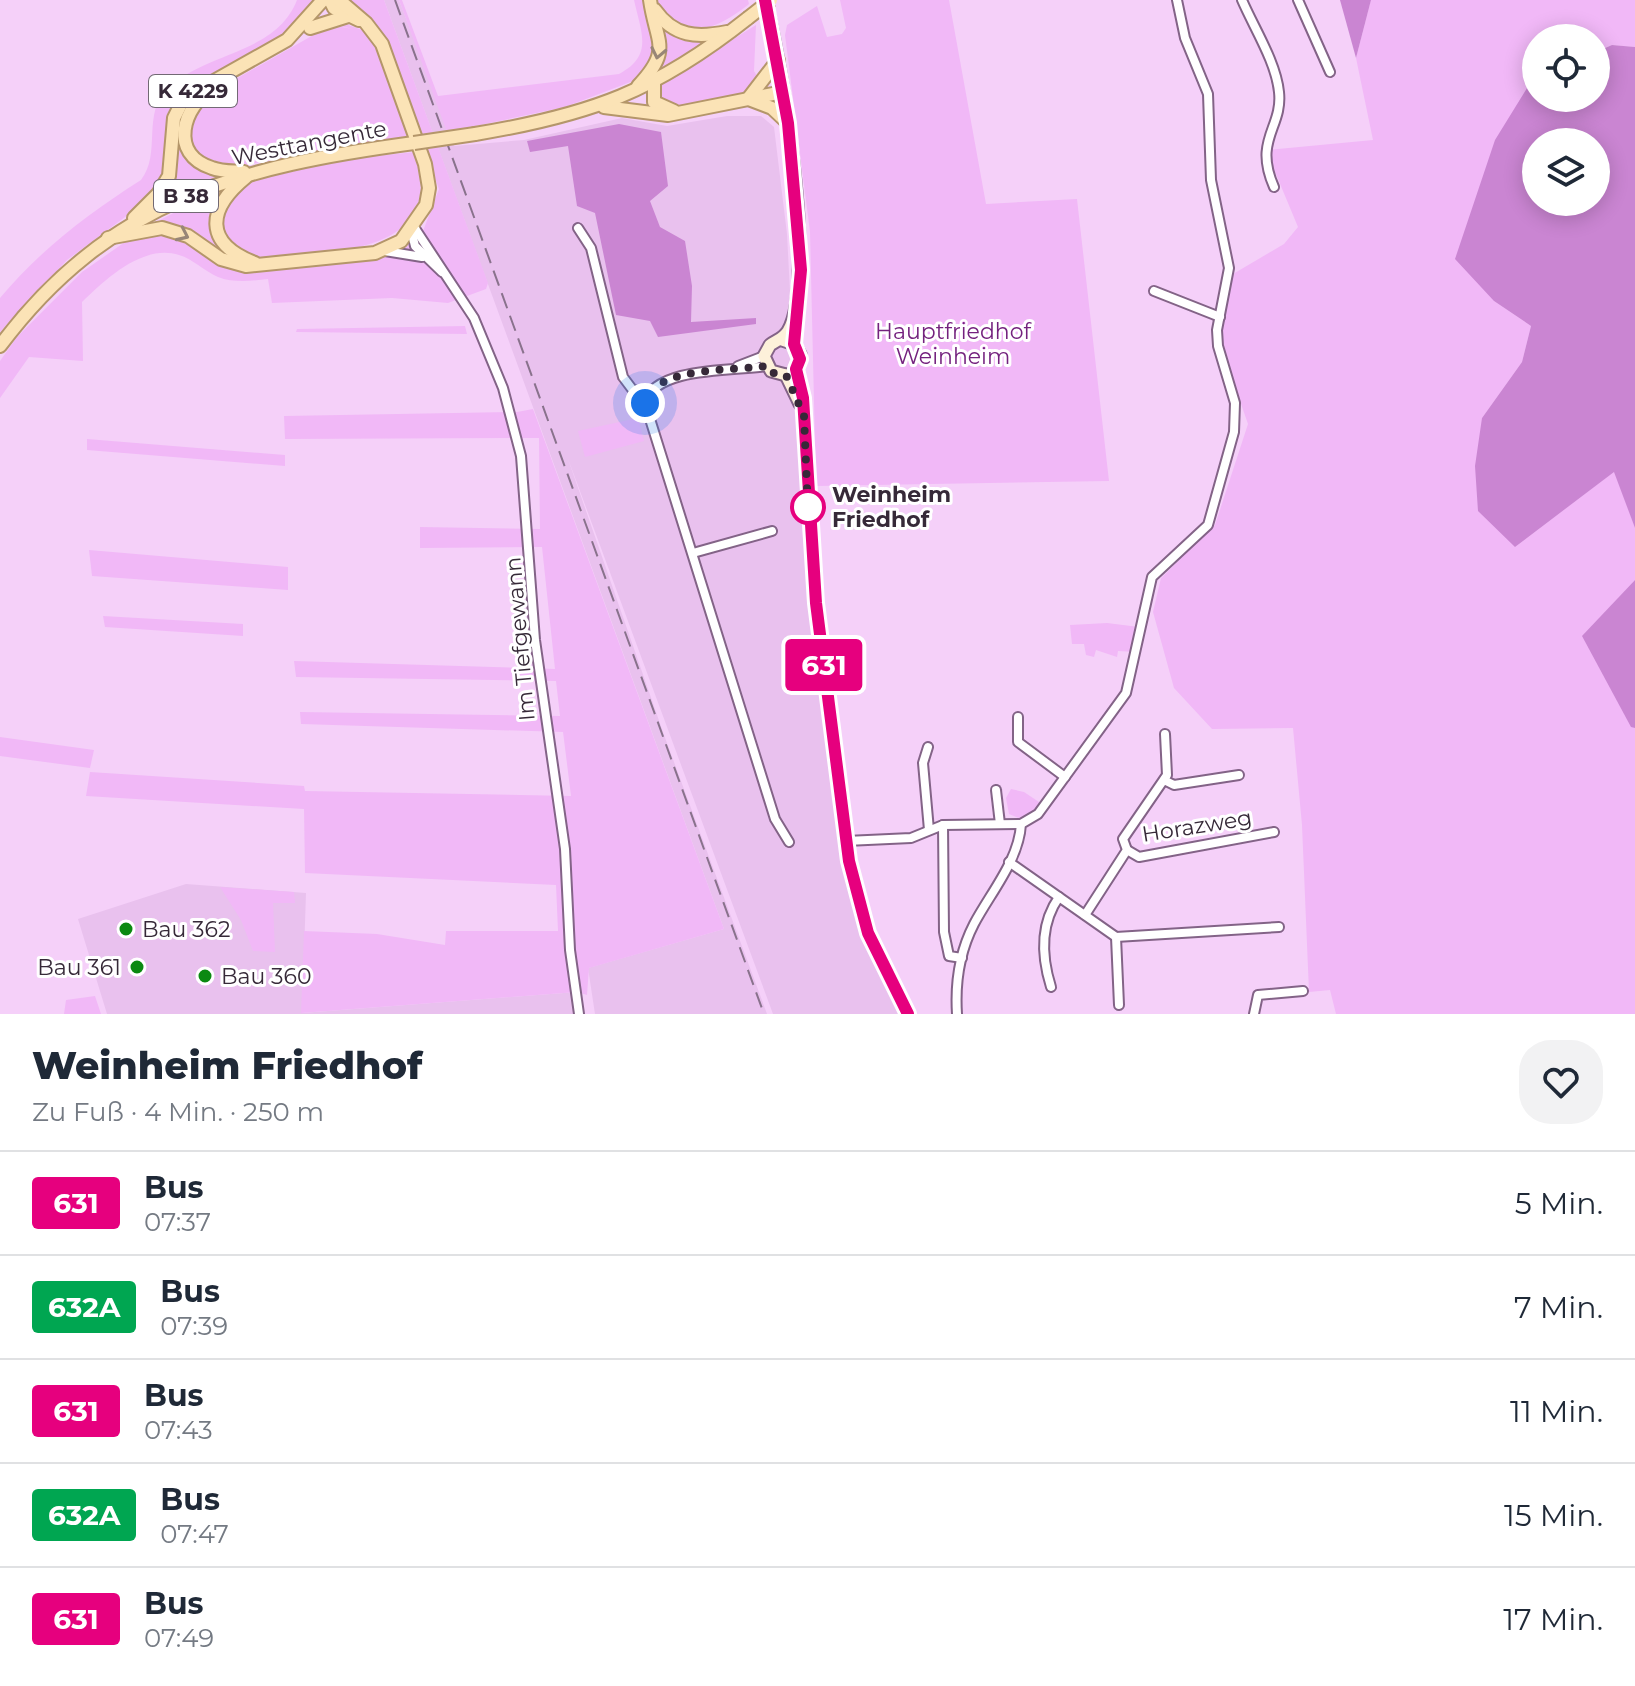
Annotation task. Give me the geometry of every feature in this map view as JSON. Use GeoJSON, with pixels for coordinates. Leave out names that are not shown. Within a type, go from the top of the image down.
{"type":"FeatureCollection","features":[{"type":"Feature","properties":{"kind":"main road"},"geometry":{"type":"LineString","coordinates":[[326,0],[348,16],[366,23]]}},
{"type":"Feature","properties":{"kind":"main road","name":"K 4229"},"geometry":{"type":"LineString","coordinates":[[251,172],[214,169],[195,157],[184,138],[188,111],[203,94],[280,51],[310,28],[326,0]]}},
{"type":"Feature","properties":{"kind":"main road","name":"K 4229"},"geometry":{"type":"LineString","coordinates":[[124,227],[158,194],[169,176],[174,118],[184,98],[205,83],[287,40],[326,0]]}},
{"type":"Feature","properties":{"kind":"main road"},"geometry":{"type":"LineString","coordinates":[[108,238],[162,228],[188,236],[227,262],[239,265],[384,251],[401,241],[412,228],[428,195],[425,164],[382,44],[366,23],[339,0]]}},
{"type":"Feature","properties":{"kind":"main road"},"geometry":{"type":"LineString","coordinates":[[765,0],[788,123],[801,270],[794,344],[800,354],[791,372],[804,416],[816,603],[846,841],[853,885],[868,933],[908,1014]]}},
{"type":"Feature","properties":{"kind":"main road","name":"B 38"},"geometry":{"type":"LineString","coordinates":[[631,94],[731,31],[771,0]]}},
{"type":"Feature","properties":{"kind":"main road"},"geometry":{"type":"LineString","coordinates":[[651,2],[661,19],[681,33],[696,36],[731,31]]}},
{"type":"Feature","properties":{"kind":"main road"},"geometry":{"type":"LineString","coordinates":[[631,94],[658,63],[662,52],[651,2]]}},
{"type":"Feature","properties":{"kind":"main road"},"geometry":{"type":"LineString","coordinates":[[310,28],[348,16]]}},
{"type":"Feature","properties":{"kind":"main road"},"geometry":{"type":"LineString","coordinates":[[748,99],[778,60]]}},
{"type":"Feature","properties":{"kind":"main road"},"geometry":{"type":"LineString","coordinates":[[654,82],[654,102],[681,112]]}},
{"type":"Feature","properties":{"kind":"main road"},"geometry":{"type":"LineString","coordinates":[[601,107],[662,115],[783,92]]}},
{"type":"Feature","properties":{"kind":"main road","name":"Westtangente"},"geometry":{"type":"LineString","coordinates":[[0,346],[41,297],[108,238],[172,202],[251,172],[475,134],[601,107],[631,94]]}},
{"type":"Feature","properties":{"kind":"main road"},"geometry":{"type":"LineString","coordinates":[[748,99],[772,108],[788,123]]}},
{"type":"Feature","properties":{"kind":"main road"},"geometry":{"type":"LineString","coordinates":[[251,172],[223,198],[216,223],[226,247],[257,264]]}},
{"type":"Feature","properties":{"kind":"main road"},"geometry":{"type":"LineString","coordinates":[[359,252],[412,228]]}},
{"type":"Feature","properties":{"kind":"main road"},"geometry":{"type":"LineString","coordinates":[[791,372],[773,373],[766,361],[770,345],[782,340],[789,330],[797,302]]}},
{"type":"Feature","properties":{"kind":"main road"},"geometry":{"type":"LineString","coordinates":[[782,340],[794,344]]}},
{"type":"Feature","properties":{"kind":"street"},"geometry":{"type":"LineString","coordinates":[[846,841],[911,838],[943,825],[1021,824],[1038,814],[1126,693],[1152,577],[1211,519],[1236,417],[1218,346],[1229,255],[1211,180],[1210,105],[1205,84],[1185,38],[1177,0]]}},
{"type":"Feature","properties":{"kind":"street"},"geometry":{"type":"LineString","coordinates":[[1242,0],[1279,90],[1266,150],[1266,169],[1274,187]]}},
{"type":"Feature","properties":{"kind":"street"},"geometry":{"type":"LineString","coordinates":[[1298,0],[1330,72]]}},
{"type":"Feature","properties":{"kind":"street","name":"Im Tiefgewann"},"geometry":{"type":"LineString","coordinates":[[412,228],[413,243],[427,260],[446,275]]}},
{"type":"Feature","properties":{"kind":"street","name":"Im Tiefgewann"},"geometry":{"type":"LineString","coordinates":[[412,228],[474,318],[494,363],[521,456],[535,640],[565,849],[570,950],[579,1014]]}},
{"type":"Feature","properties":{"kind":"street"},"geometry":{"type":"LineString","coordinates":[[578,228],[591,248],[623,377],[632,389],[647,396]]}},
{"type":"Feature","properties":{"kind":"street","name":"Im Tiefgewann"},"geometry":{"type":"LineString","coordinates":[[384,251],[427,260]]}},
{"type":"Feature","properties":{"kind":"street"},"geometry":{"type":"LineString","coordinates":[[1154,291],[1220,317]]}},
{"type":"Feature","properties":{"kind":"street"},"geometry":{"type":"LineString","coordinates":[[766,361],[666,381],[647,396],[645,414],[693,553],[775,819],[789,842]]}},
{"type":"Feature","properties":{"kind":"street"},"geometry":{"type":"LineString","coordinates":[[693,553],[772,531]]}},
{"type":"Feature","properties":{"kind":"street"},"geometry":{"type":"LineString","coordinates":[[1018,717],[1018,742],[1065,777]]}},
{"type":"Feature","properties":{"kind":"street"},"geometry":{"type":"LineString","coordinates":[[1085,915],[1127,850],[1123,839],[1167,775],[1165,734]]}},
{"type":"Feature","properties":{"kind":"street"},"geometry":{"type":"LineString","coordinates":[[928,747],[923,763],[929,830]]}},
{"type":"Feature","properties":{"kind":"street"},"geometry":{"type":"LineString","coordinates":[[1164,780],[1174,785],[1239,775]]}},
{"type":"Feature","properties":{"kind":"street"},"geometry":{"type":"LineString","coordinates":[[996,790],[1000,824]]}},
{"type":"Feature","properties":{"kind":"street"},"geometry":{"type":"LineString","coordinates":[[957,1014],[962,958],[973,927],[1020,842],[1021,824]]}},
{"type":"Feature","properties":{"kind":"street"},"geometry":{"type":"LineString","coordinates":[[943,825],[944,932],[949,956],[962,958]]}},
{"type":"Feature","properties":{"kind":"street","name":"Horazweg"},"geometry":{"type":"LineString","coordinates":[[1127,850],[1139,857],[1274,832]]}},
{"type":"Feature","properties":{"kind":"street"},"geometry":{"type":"LineString","coordinates":[[1009,862],[1116,937],[1279,927]]}},
{"type":"Feature","properties":{"kind":"street"},"geometry":{"type":"LineString","coordinates":[[1051,987],[1045,969],[1045,917],[1059,897]]}},
{"type":"Feature","properties":{"kind":"street"},"geometry":{"type":"LineString","coordinates":[[1116,937],[1119,1005]]}},
{"type":"Feature","properties":{"kind":"street"},"geometry":{"type":"LineString","coordinates":[[1254,1014],[1258,995],[1303,991]]}},
{"type":"Feature","properties":{"kind":"shaded area"},"geometry":{"type":"Polygon","coordinates":[[[384,0],[399,0],[454,146],[524,140],[622,118],[667,126],[727,116],[761,116],[774,127],[787,234],[803,539],[846,881],[855,914],[901,1014],[773,1014],[567,456],[664,735],[767,1014],[595,1014],[588,968],[724,929],[384,0]]]}},
{"type":"Feature","properties":{"kind":"shaded area"},"geometry":{"type":"Polygon","coordinates":[[[1340,0],[1371,0],[1356,58],[1340,0]]]}},
{"type":"Feature","properties":{"kind":"shaded area"},"geometry":{"type":"Polygon","coordinates":[[[1610,46],[1635,47],[1635,528],[1614,472],[1515,547],[1478,511],[1475,466],[1482,418],[1522,362],[1531,326],[1494,301],[1455,259],[1495,140],[1522,96],[1522,112],[1610,112],[1610,46]]]}},
{"type":"Feature","properties":{"kind":"shaded area"},"geometry":{"type":"Polygon","coordinates":[[[619,124],[661,132],[668,186],[650,201],[660,227],[685,241],[692,286],[691,322],[756,318],[756,324],[658,337],[650,321],[616,315],[595,213],[577,206],[568,146],[530,152],[527,141],[619,124]]]}},
{"type":"Feature","properties":{"kind":"shaded area"},"geometry":{"type":"Polygon","coordinates":[[[1635,580],[1635,728],[1631,727],[1582,636],[1635,580]]]}},
{"type":"Feature","properties":{"kind":"shaded area"},"geometry":{"type":"Polygon","coordinates":[[[186,884],[306,893],[302,1013],[577,992],[581,1014],[107,1014],[78,919],[186,884]]]}},
{"type":"Feature","properties":{"kind":"green space"},"geometry":{"type":"Polygon","coordinates":[[[297,0],[312,0],[285,38],[183,93],[167,167],[157,188],[140,206],[67,260],[0,332],[0,298],[15,281],[66,233],[141,180],[150,158],[155,110],[168,88],[202,66],[258,42],[287,18],[297,0]]]}},
{"type":"Feature","properties":{"kind":"green space"},"geometry":{"type":"Polygon","coordinates":[[[346,0],[384,0],[488,283],[486,289],[448,303],[392,298],[272,303],[268,279],[224,279],[179,255],[152,254],[126,265],[82,302],[83,361],[29,357],[0,398],[0,361],[17,337],[82,272],[145,228],[181,209],[252,181],[346,159],[415,152],[420,186],[415,210],[401,228],[380,240],[354,248],[270,259],[389,256],[420,239],[439,189],[386,41],[373,22],[346,0]]]}},
{"type":"Feature","properties":{"kind":"green space"},"geometry":{"type":"Polygon","coordinates":[[[399,0],[402,0],[438,96],[619,74],[630,67],[641,51],[642,33],[634,0],[644,0],[658,43],[647,71],[633,81],[565,107],[447,132],[399,0]]]}},
{"type":"Feature","properties":{"kind":"green space"},"geometry":{"type":"Polygon","coordinates":[[[657,0],[748,0],[749,4],[712,26],[686,30],[664,16],[657,0]]]}},
{"type":"Feature","properties":{"kind":"green space","name":"Hauptfriedhof Weinheim"},"geometry":{"type":"Polygon","coordinates":[[[840,0],[949,0],[986,204],[1077,199],[1109,481],[816,486],[810,232],[785,35],[787,25],[817,6],[827,37],[842,34],[846,28],[840,0]]]}},
{"type":"Feature","properties":{"kind":"green space"},"geometry":{"type":"Polygon","coordinates":[[[1371,0],[1635,0],[1635,47],[1610,46],[1610,24],[1522,24],[1522,112],[1526,112],[1494,301],[1531,326],[1522,362],[1482,418],[1515,547],[1615,471],[1635,528],[1635,580],[1583,636],[1631,726],[1635,728],[1635,1014],[1336,1014],[1330,990],[1309,992],[1302,825],[1293,728],[1212,729],[1174,688],[1153,612],[1161,578],[1215,525],[1248,424],[1222,349],[1223,317],[1233,274],[1284,244],[1298,227],[1266,150],[1373,140],[1356,58],[1371,0]]]}},
{"type":"Feature","properties":{"kind":"green space"},"geometry":{"type":"Polygon","coordinates":[[[657,22],[714,37],[654,75],[665,49],[657,22]]]}},
{"type":"Feature","properties":{"kind":"green space"},"geometry":{"type":"Polygon","coordinates":[[[343,23],[373,34],[414,136],[349,144],[235,167],[203,160],[192,147],[188,134],[190,120],[211,93],[331,25],[353,29],[336,25],[343,23]]]}},
{"type":"Feature","properties":{"kind":"green space"},"geometry":{"type":"Polygon","coordinates":[[[756,25],[754,71],[760,81],[738,94],[712,103],[672,105],[660,102],[658,90],[663,83],[756,25]]]}},
{"type":"Feature","properties":{"kind":"green space"},"geometry":{"type":"Polygon","coordinates":[[[180,139],[223,176],[157,205],[175,172],[180,139]]]}},
{"type":"Feature","properties":{"kind":"green space"},"geometry":{"type":"Polygon","coordinates":[[[465,326],[467,334],[296,332],[297,329],[465,326]]]}},
{"type":"Feature","properties":{"kind":"green space"},"geometry":{"type":"Polygon","coordinates":[[[533,409],[724,929],[589,968],[587,995],[577,992],[301,1013],[304,931],[377,934],[445,945],[446,931],[558,931],[556,885],[305,873],[304,809],[86,796],[90,772],[304,786],[305,791],[571,796],[563,732],[301,724],[300,712],[560,716],[556,681],[296,677],[294,661],[555,669],[542,547],[420,548],[420,527],[540,529],[539,438],[285,439],[284,416],[517,412],[533,409]]]}},
{"type":"Feature","properties":{"kind":"green space"},"geometry":{"type":"Polygon","coordinates":[[[638,418],[644,441],[585,457],[578,431],[638,418]]]}},
{"type":"Feature","properties":{"kind":"green space"},"geometry":{"type":"Polygon","coordinates":[[[87,439],[285,455],[285,466],[87,450],[87,439]]]}},
{"type":"Feature","properties":{"kind":"green space"},"geometry":{"type":"Polygon","coordinates":[[[89,550],[288,567],[288,590],[92,576],[89,550]]]}},
{"type":"Feature","properties":{"kind":"green space"},"geometry":{"type":"Polygon","coordinates":[[[103,616],[243,624],[243,636],[105,627],[103,616]]]}},
{"type":"Feature","properties":{"kind":"green space"},"geometry":{"type":"Polygon","coordinates":[[[1107,623],[1139,627],[1135,652],[1118,651],[1117,657],[1096,650],[1094,657],[1086,655],[1084,644],[1072,644],[1070,625],[1107,623]]]}},
{"type":"Feature","properties":{"kind":"green space"},"geometry":{"type":"Polygon","coordinates":[[[0,737],[94,750],[90,768],[0,756],[0,737]]]}},
{"type":"Feature","properties":{"kind":"green space"},"geometry":{"type":"Polygon","coordinates":[[[1011,789],[1024,792],[1042,804],[1021,819],[1009,814],[1006,798],[1011,789]]]}},
{"type":"Feature","properties":{"kind":"green space"},"geometry":{"type":"Polygon","coordinates":[[[220,887],[294,892],[295,903],[273,903],[275,952],[253,951],[241,920],[220,887]]]}},
{"type":"Feature","properties":{"kind":"green space"},"geometry":{"type":"Polygon","coordinates":[[[95,996],[101,1014],[64,1014],[66,1000],[95,996]]]}},
{"type":"Feature","properties":{"kind":"railway"},"geometry":{"type":"LineString","coordinates":[[395,0],[764,1014]]}},
{"type":"Feature","properties":{"kind":"bus line","name":"631"},"geometry":{"type":"LineString","coordinates":[[765,0],[778,60],[791,150],[801,270],[798,330],[794,344],[800,354],[796,369],[803,398],[816,603],[840,801],[853,885],[868,933],[908,1014]]}},
{"type":"Feature","properties":{"kind":"place","name":"Weinheim Friedhof"},"geometry":{"type":"Point","coordinates":[808,507]}},
{"type":"Feature","properties":{"kind":"place","name":"Bau 362"},"geometry":{"type":"Point","coordinates":[126,929]}},
{"type":"Feature","properties":{"kind":"place","name":"Bau 361"},"geometry":{"type":"Point","coordinates":[137,967]}},
{"type":"Feature","properties":{"kind":"place","name":"Bau 360"},"geometry":{"type":"Point","coordinates":[205,976]}},
{"type":"Feature","properties":{"kind":"route"},"geometry":{"type":"LineString","coordinates":[[645,403],[655,388],[678,377],[734,367],[767,366],[773,373],[786,375],[804,416],[808,511],[808,507]]}}]}
